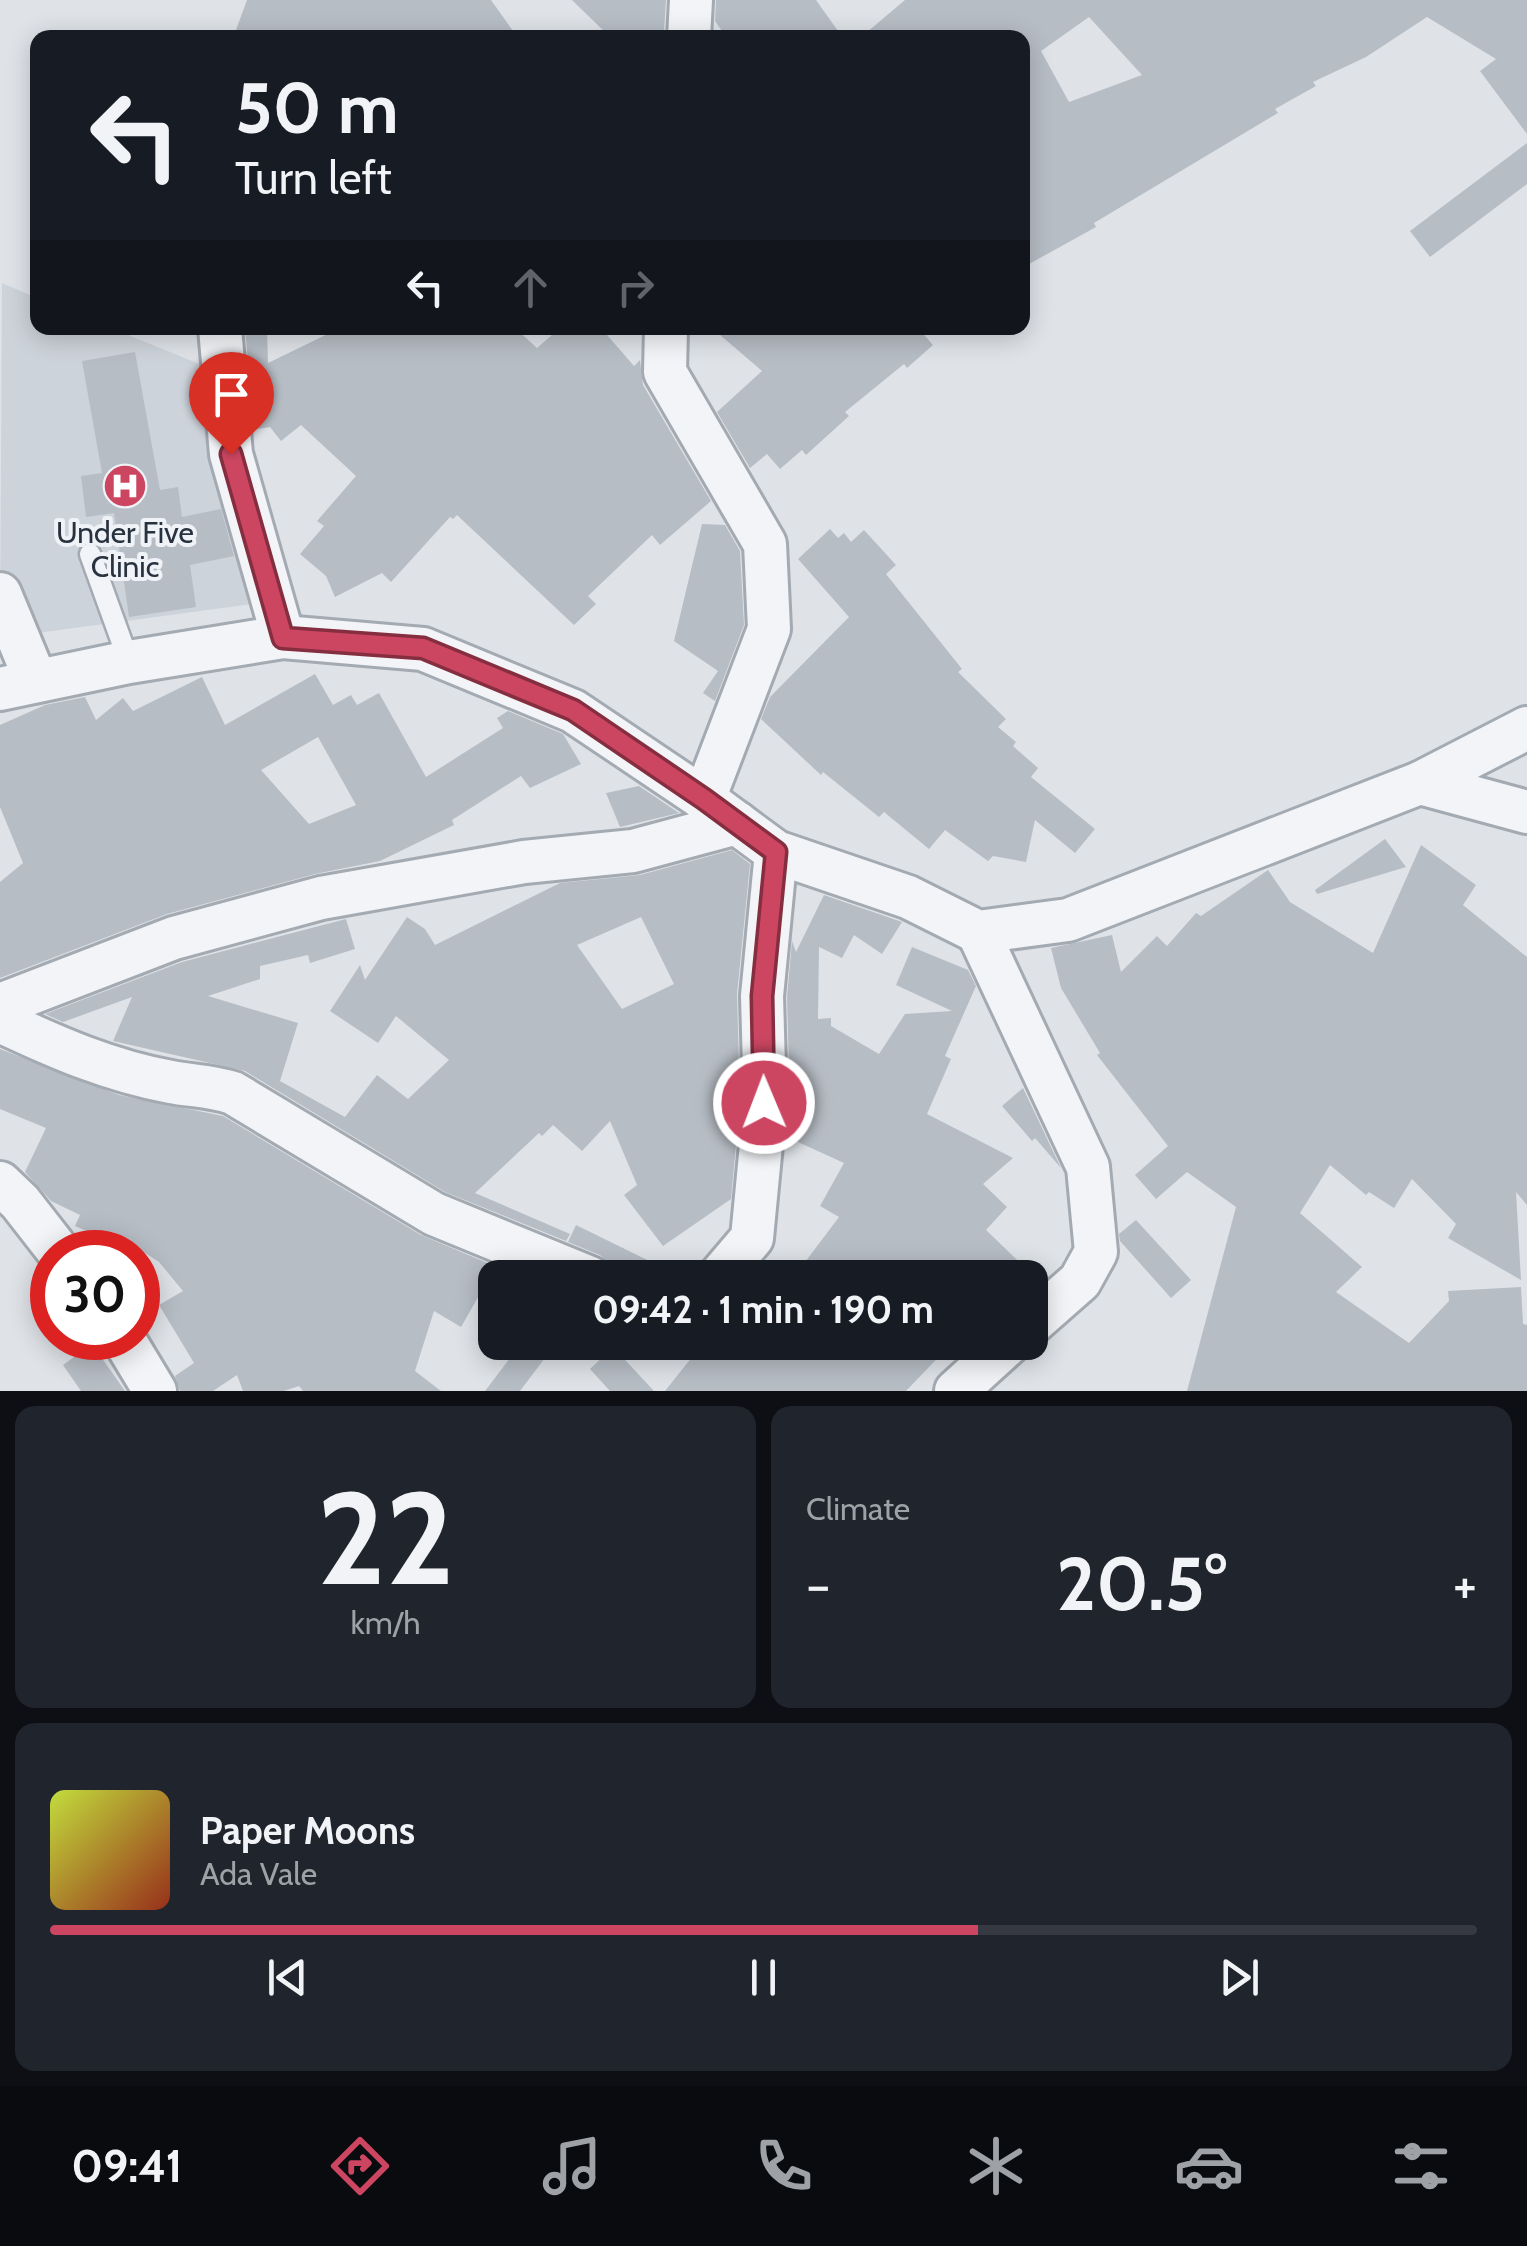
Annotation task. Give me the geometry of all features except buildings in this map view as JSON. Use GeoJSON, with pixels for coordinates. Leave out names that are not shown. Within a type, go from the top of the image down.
{"type":"FeatureCollection","features":[{"type":"Feature","properties":{"kind":"street"},"geometry":{"type":"LineString","coordinates":[[689,30],[691,0]]}},
{"type":"Feature","properties":{"kind":"street"},"geometry":{"type":"LineString","coordinates":[[221,335],[231,454],[283,638]]}},
{"type":"Feature","properties":{"kind":"street"},"geometry":{"type":"LineString","coordinates":[[666,335],[665,372],[765,544],[769,629],[721,811]]}},
{"type":"Feature","properties":{"kind":"street"},"geometry":{"type":"LineString","coordinates":[[0,594],[18,685],[129,662],[283,638],[423,648],[573,710],[776,852],[908,898],[978,932],[1068,920],[1420,783],[1527,728]]}},
{"type":"Feature","properties":{"kind":"street"},"geometry":{"type":"LineString","coordinates":[[1420,783],[1527,812]]}},
{"type":"Feature","properties":{"kind":"street"},"geometry":{"type":"LineString","coordinates":[[0,1005],[174,938],[321,898],[524,862],[632,851],[721,811]]}},
{"type":"Feature","properties":{"kind":"street"},"geometry":{"type":"LineString","coordinates":[[733,1260],[752,1238],[764,1103],[762,996],[776,852]]}},
{"type":"Feature","properties":{"kind":"street"},"geometry":{"type":"LineString","coordinates":[[978,932],[1088,1167],[1096,1252],[1080,1281],[1048,1309]]}},
{"type":"Feature","properties":{"kind":"street"},"geometry":{"type":"LineString","coordinates":[[0,1021],[74,1056],[171,1082],[233,1093],[434,1214],[546,1260]]}},
{"type":"Feature","properties":{"kind":"street"},"geometry":{"type":"LineString","coordinates":[[0,1182],[42,1230]]}},
{"type":"Feature","properties":{"kind":"street"},"geometry":{"type":"LineString","coordinates":[[136,1360],[155,1391]]}},
{"type":"Feature","properties":{"kind":"street"},"geometry":{"type":"LineString","coordinates":[[956,1391],[990,1360]]}},
{"type":"Feature","properties":{"kind":"lane"},"geometry":{"type":"LineString","coordinates":[[90,554],[129,662]]}},
{"type":"Feature","properties":{"kind":"shaded area","name":"Under Five Clinic"},"geometry":{"type":"Polygon","coordinates":[[[2,283],[30,295],[30,335],[128,335],[219,372],[281,600],[0,638],[2,283]]]}},
{"type":"Feature","properties":{"kind":"place","name":"Under Five Clinic"},"geometry":{"type":"Point","coordinates":[125,486]}},
{"type":"Feature","properties":{"kind":"route"},"geometry":{"type":"LineString","coordinates":[[231,454],[283,638],[423,648],[573,710],[776,852],[762,996],[764,1103]]}}]}
